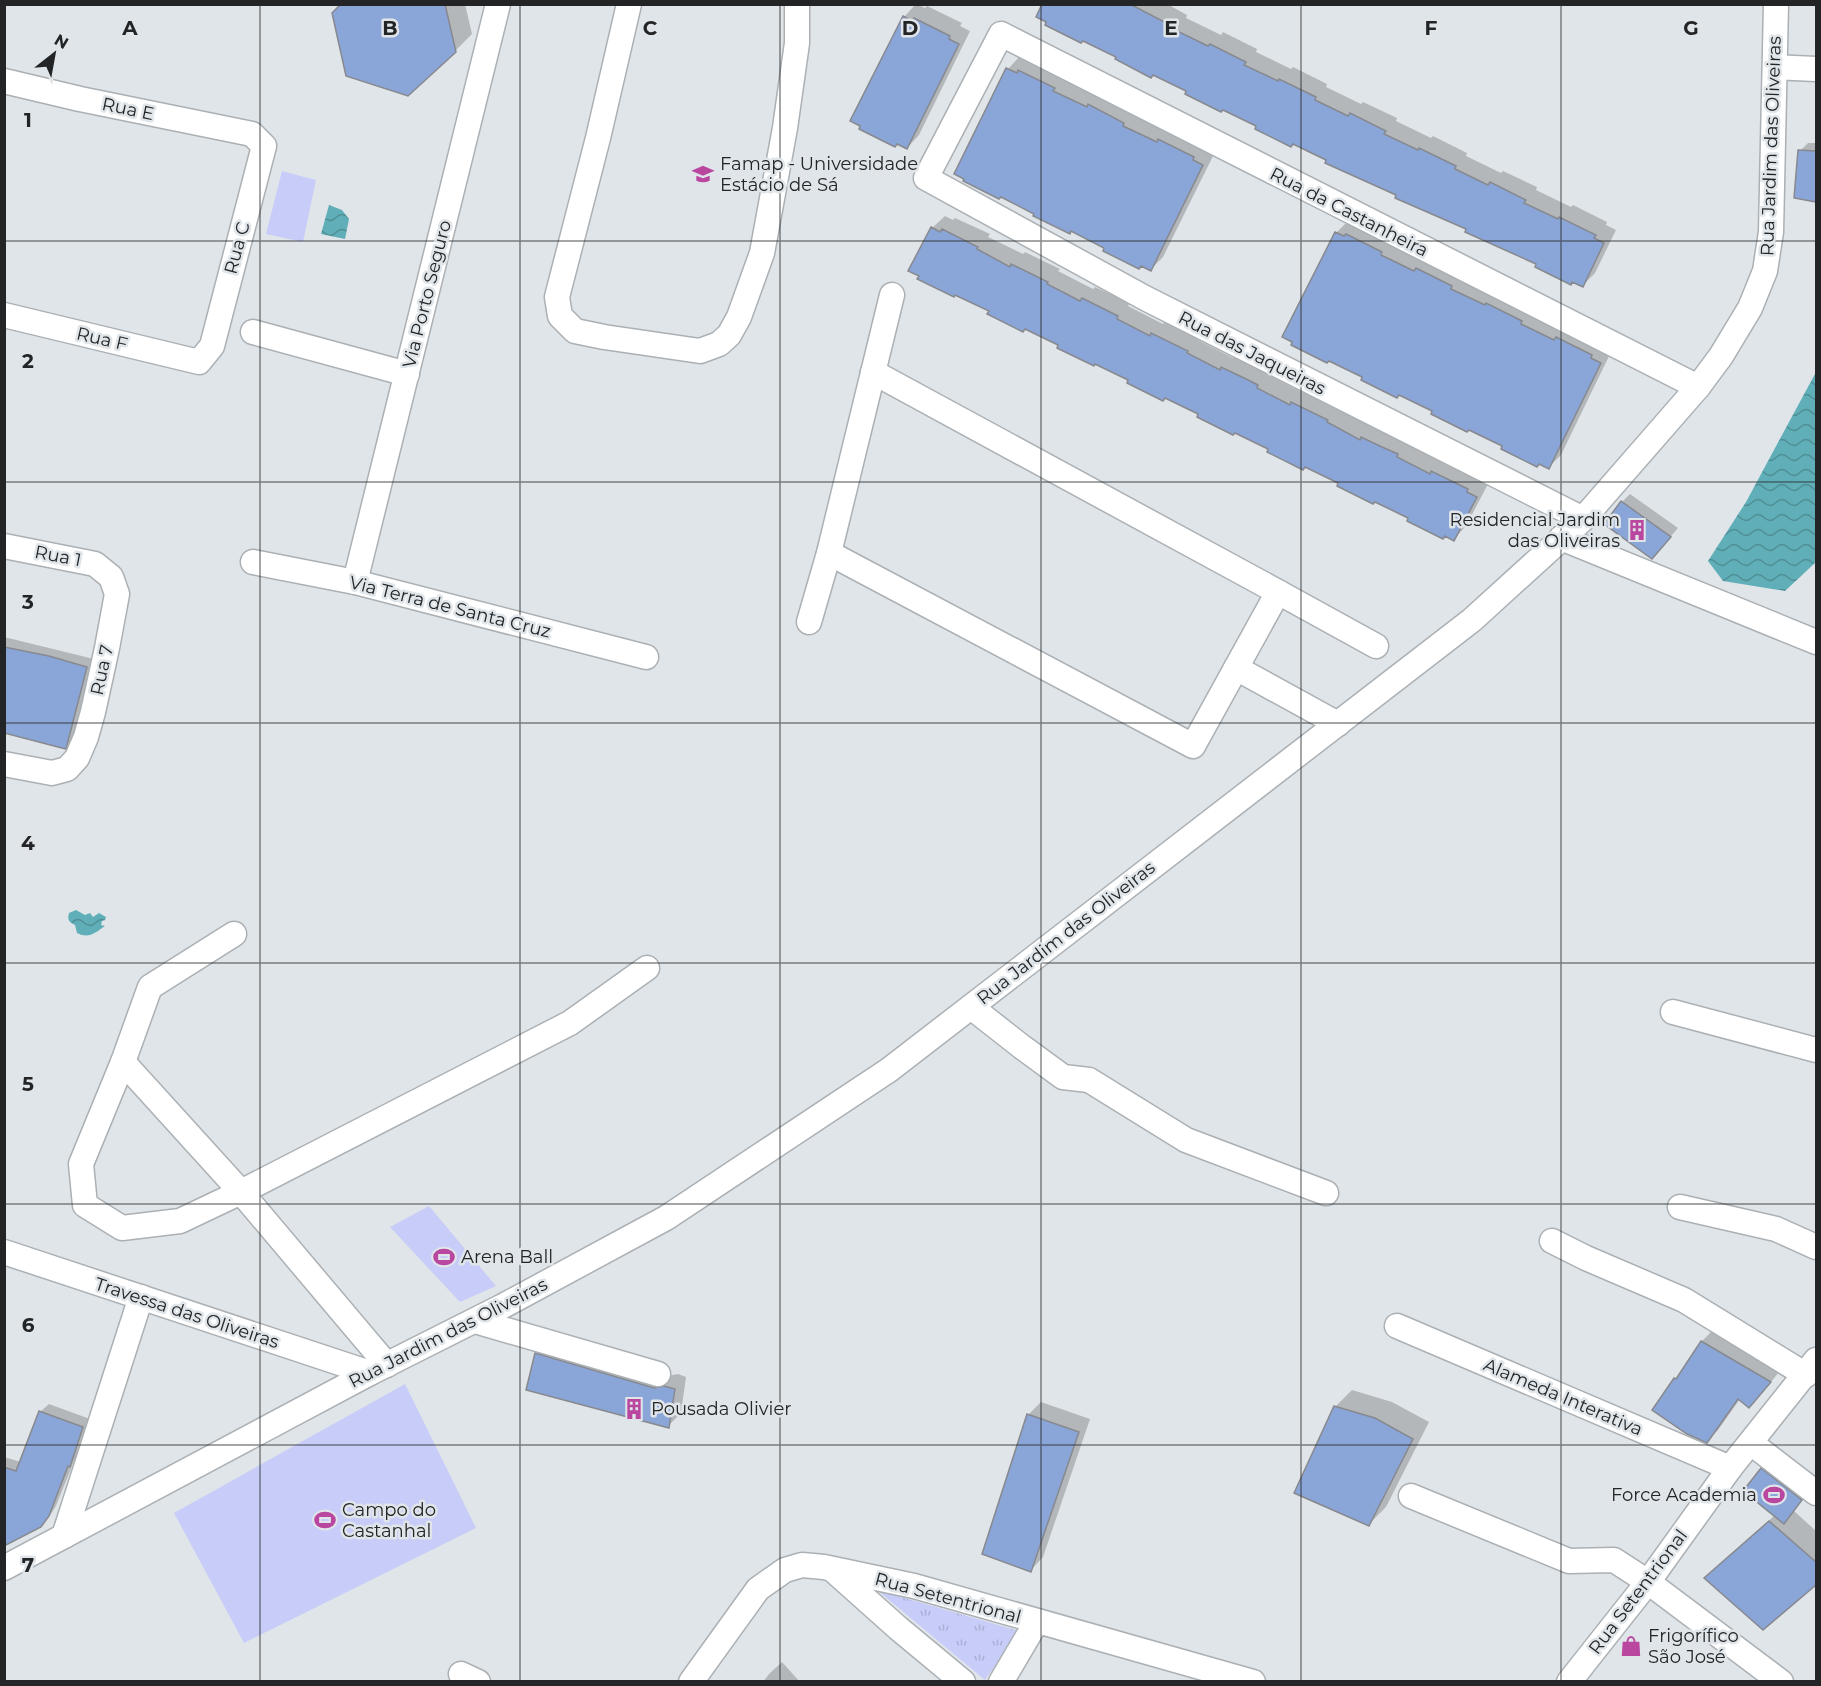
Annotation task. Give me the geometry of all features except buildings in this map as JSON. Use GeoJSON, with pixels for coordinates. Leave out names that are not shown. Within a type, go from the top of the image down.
{"type":"FeatureCollection","features":[{"type":"Feature","properties":{"kind":"street","name":"Via Porto Seguro"},"geometry":{"type":"LineString","coordinates":[[355,582],[498,4]]}},
{"type":"Feature","properties":{"kind":"street"},"geometry":{"type":"LineString","coordinates":[[629,4],[598,138],[557,297],[560,316],[575,330],[604,337],[700,351],[719,344],[729,335],[739,317],[762,253],[787,117],[797,43],[797,4]]}},
{"type":"Feature","properties":{"kind":"street","name":"Rua Jardim das Oliveiras"},"geometry":{"type":"LineString","coordinates":[[4,1569],[666,1218],[888,1070],[1472,620],[1582,519],[1698,387],[1721,356],[1750,308],[1765,272],[1771,232],[1776,4]]}},
{"type":"Feature","properties":{"kind":"street","name":"Rua da Castanheira"},"geometry":{"type":"LineString","coordinates":[[926,178],[1001,34],[1698,387]]}},
{"type":"Feature","properties":{"kind":"street"},"geometry":{"type":"LineString","coordinates":[[1774,67],[1816,69]]}},
{"type":"Feature","properties":{"kind":"street","name":"Rua E"},"geometry":{"type":"LineString","coordinates":[[4,81],[252,134]]}},
{"type":"Feature","properties":{"kind":"street","name":"Rua C"},"geometry":{"type":"LineString","coordinates":[[199,362],[212,346],[264,146],[252,134]]}},
{"type":"Feature","properties":{"kind":"street","name":"Rua das Jaqueiras"},"geometry":{"type":"LineString","coordinates":[[926,178],[1145,298],[1582,519]]}},
{"type":"Feature","properties":{"kind":"street"},"geometry":{"type":"LineString","coordinates":[[809,622],[830,553],[892,294]]}},
{"type":"Feature","properties":{"kind":"street","name":"Rua F"},"geometry":{"type":"LineString","coordinates":[[4,315],[199,362]]}},
{"type":"Feature","properties":{"kind":"street"},"geometry":{"type":"LineString","coordinates":[[253,332],[407,374]]}},
{"type":"Feature","properties":{"kind":"street"},"geometry":{"type":"LineString","coordinates":[[873,372],[1376,646]]}},
{"type":"Feature","properties":{"kind":"street"},"geometry":{"type":"LineString","coordinates":[[1561,538],[1816,642]]}},
{"type":"Feature","properties":{"kind":"street","name":"Rua 1"},"geometry":{"type":"LineString","coordinates":[[4,546],[87,561],[108,574]]}},
{"type":"Feature","properties":{"kind":"street"},"geometry":{"type":"LineString","coordinates":[[830,553],[1192,746],[1278,592]]}},
{"type":"Feature","properties":{"kind":"street","name":"Via Terra de Santa Cruz"},"geometry":{"type":"LineString","coordinates":[[253,562],[355,582],[646,657]]}},
{"type":"Feature","properties":{"kind":"street","name":"Rua 7"},"geometry":{"type":"LineString","coordinates":[[4,764],[52,773],[62,771],[72,765],[82,750],[108,648],[117,594],[108,574]]}},
{"type":"Feature","properties":{"kind":"street"},"geometry":{"type":"LineString","coordinates":[[1236,668],[1338,724]]}},
{"type":"Feature","properties":{"kind":"street"},"geometry":{"type":"LineString","coordinates":[[234,934],[150,987],[123,1062],[81,1164],[85,1205],[122,1228],[180,1221],[241,1192],[570,1023],[647,968]]}},
{"type":"Feature","properties":{"kind":"street"},"geometry":{"type":"LineString","coordinates":[[971,1007],[1063,1077],[1089,1080],[1186,1140],[1326,1193]]}},
{"type":"Feature","properties":{"kind":"street"},"geometry":{"type":"LineString","coordinates":[[1673,1012],[1816,1050]]}},
{"type":"Feature","properties":{"kind":"street"},"geometry":{"type":"LineString","coordinates":[[123,1062],[241,1192],[378,1369]]}},
{"type":"Feature","properties":{"kind":"street"},"geometry":{"type":"LineString","coordinates":[[1680,1207],[1776,1229],[1816,1247]]}},
{"type":"Feature","properties":{"kind":"street"},"geometry":{"type":"LineString","coordinates":[[1551,1241],[1684,1300],[1811,1367]]}},
{"type":"Feature","properties":{"kind":"street","name":"Travessa das Oliveiras"},"geometry":{"type":"LineString","coordinates":[[4,1252],[141,1298],[378,1369]]}},
{"type":"Feature","properties":{"kind":"street"},"geometry":{"type":"LineString","coordinates":[[64,1536],[141,1298]]}},
{"type":"Feature","properties":{"kind":"street"},"geometry":{"type":"LineString","coordinates":[[475,1321],[658,1374]]}},
{"type":"Feature","properties":{"kind":"street","name":"Alameda Interativa"},"geometry":{"type":"LineString","coordinates":[[1397,1326],[1730,1468]]}},
{"type":"Feature","properties":{"kind":"street","name":"Rua Setentrional"},"geometry":{"type":"LineString","coordinates":[[1569,1682],[1648,1582],[1730,1468],[1811,1367]]}},
{"type":"Feature","properties":{"kind":"street"},"geometry":{"type":"LineString","coordinates":[[1751,1443],[1816,1493]]}},
{"type":"Feature","properties":{"kind":"street"},"geometry":{"type":"LineString","coordinates":[[1410,1496],[1569,1561],[1614,1560],[1648,1582],[1780,1682]]}},
{"type":"Feature","properties":{"kind":"street","name":"Rua Setentrional"},"geometry":{"type":"LineString","coordinates":[[691,1682],[758,1589],[776,1575],[794,1567],[813,1565],[914,1586],[1252,1682]]}},
{"type":"Feature","properties":{"kind":"street"},"geometry":{"type":"LineString","coordinates":[[832,1569],[963,1682]]}},
{"type":"Feature","properties":{"kind":"street"},"geometry":{"type":"LineString","coordinates":[[1001,1682],[1037,1621]]}},
{"type":"Feature","properties":{"kind":"green space"},"geometry":{"type":"Polygon","coordinates":[[[282,171],[316,180],[303,242],[266,234],[282,171]]]}},
{"type":"Feature","properties":{"kind":"green space","name":"Arena Ball"},"geometry":{"type":"Polygon","coordinates":[[[429,1206],[496,1286],[460,1302],[390,1227],[429,1206]]]}},
{"type":"Feature","properties":{"kind":"green space","name":"Campo do Castanhal"},"geometry":{"type":"Polygon","coordinates":[[[405,1384],[476,1528],[244,1643],[174,1513],[405,1384]]]}},
{"type":"Feature","properties":{"kind":"green space"},"geometry":{"type":"Polygon","coordinates":[[[877,1590],[1019,1631],[985,1680],[877,1590]]]}},
{"type":"Feature","properties":{"kind":"water"},"geometry":{"type":"Polygon","coordinates":[[[329,205],[342,210],[349,219],[345,239],[321,234],[329,205]]]}},
{"type":"Feature","properties":{"kind":"water"},"geometry":{"type":"Polygon","coordinates":[[[1816,372],[1816,562],[1785,591],[1723,581],[1708,561],[1746,502],[1816,372]]]}},
{"type":"Feature","properties":{"kind":"water"},"geometry":{"type":"Polygon","coordinates":[[[76,910],[85,915],[90,913],[93,917],[99,913],[106,917],[101,925],[105,926],[88,935],[77,933],[75,925],[68,917],[69,913],[76,910]]]}},
{"type":"Feature","properties":{"kind":"place","name":"Famap - Universidade Estácio de Sá"},"geometry":{"type":"Point","coordinates":[703,174]}},
{"type":"Feature","properties":{"kind":"place","name":"Residencial Jardim das Oliveiras"},"geometry":{"type":"Point","coordinates":[1637,530]}},
{"type":"Feature","properties":{"kind":"place","name":"Arena Ball"},"geometry":{"type":"Point","coordinates":[444,1257]}},
{"type":"Feature","properties":{"kind":"place","name":"Pousada Olivier"},"geometry":{"type":"Point","coordinates":[634,1409]}},
{"type":"Feature","properties":{"kind":"place","name":"Force Academia"},"geometry":{"type":"Point","coordinates":[1774,1495]}},
{"type":"Feature","properties":{"kind":"place","name":"Campo do Castanhal"},"geometry":{"type":"Point","coordinates":[325,1520]}},
{"type":"Feature","properties":{"kind":"place","name":"Frigorífico São José"},"geometry":{"type":"Point","coordinates":[1631,1646]}}]}
